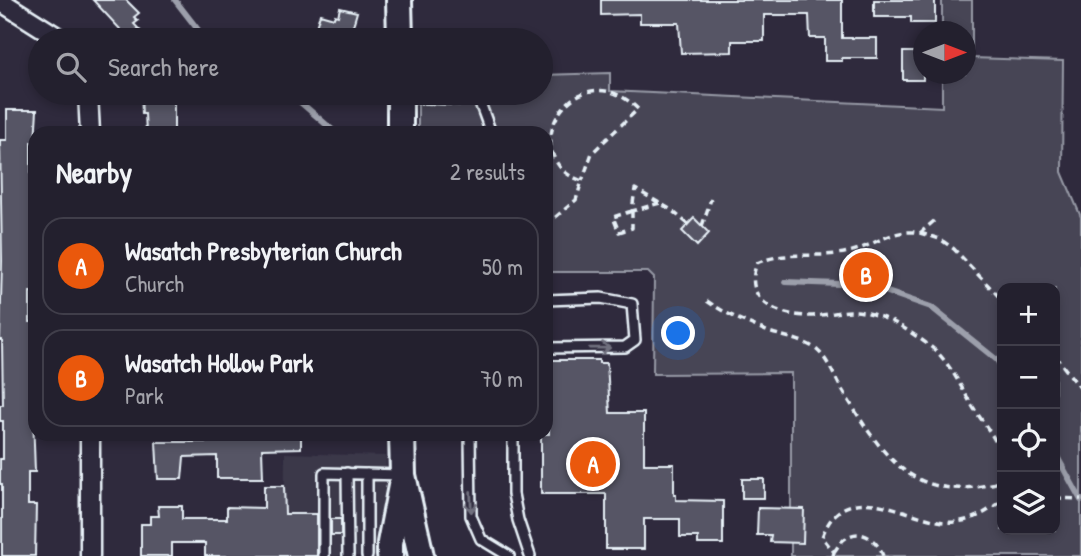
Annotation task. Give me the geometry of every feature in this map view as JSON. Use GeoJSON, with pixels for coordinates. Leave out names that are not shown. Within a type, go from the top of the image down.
{"type":"FeatureCollection","features":[{"type":"Feature","properties":{"kind":"street"},"geometry":{"type":"LineString","coordinates":[[399,0],[400,28]]}},
{"type":"Feature","properties":{"kind":"street"},"geometry":{"type":"LineString","coordinates":[[0,1],[43,28]]}},
{"type":"Feature","properties":{"kind":"street"},"geometry":{"type":"LineString","coordinates":[[89,105],[90,126]]}},
{"type":"Feature","properties":{"kind":"street"},"geometry":{"type":"LineString","coordinates":[[400,105],[400,126]]}},
{"type":"Feature","properties":{"kind":"street"},"geometry":{"type":"LineString","coordinates":[[90,441],[90,556]]}},
{"type":"Feature","properties":{"kind":"street"},"geometry":{"type":"LineString","coordinates":[[402,441],[403,475],[421,556]]}},
{"type":"Feature","properties":{"kind":"street"},"geometry":{"type":"LineString","coordinates":[[390,556],[403,475]]}},
{"type":"Feature","properties":{"kind":"lane"},"geometry":{"type":"LineString","coordinates":[[481,105],[488,126]]}},
{"type":"Feature","properties":{"kind":"lane"},"geometry":{"type":"LineString","coordinates":[[553,300],[601,298],[632,304],[635,340],[625,347],[553,348]]}},
{"type":"Feature","properties":{"kind":"lane"},"geometry":{"type":"LineString","coordinates":[[470,441],[471,516],[481,539],[509,556]]}},
{"type":"Feature","properties":{"kind":"lane"},"geometry":{"type":"LineString","coordinates":[[513,441],[513,495],[530,556]]}},
{"type":"Feature","properties":{"kind":"lane"},"geometry":{"type":"LineString","coordinates":[[324,556],[324,473],[403,475]]}},
{"type":"Feature","properties":{"kind":"lane"},"geometry":{"type":"LineString","coordinates":[[347,473],[348,556]]}},
{"type":"Feature","properties":{"kind":"lane"},"geometry":{"type":"LineString","coordinates":[[367,474],[367,556]]}},
{"type":"Feature","properties":{"kind":"path"},"geometry":{"type":"LineString","coordinates":[[553,126],[566,104],[580,92],[598,89],[619,95],[638,109],[593,153],[576,200],[553,219]]}},
{"type":"Feature","properties":{"kind":"path"},"geometry":{"type":"LineString","coordinates":[[553,154],[561,170],[582,181]]}},
{"type":"Feature","properties":{"kind":"path"},"geometry":{"type":"LineString","coordinates":[[660,204],[632,211],[612,218],[619,232],[632,228],[632,211],[635,188],[660,204],[688,224]]}},
{"type":"Feature","properties":{"kind":"path"},"geometry":{"type":"LineString","coordinates":[[702,226],[711,199]]}},
{"type":"Feature","properties":{"kind":"path"},"geometry":{"type":"LineString","coordinates":[[920,233],[934,221]]}},
{"type":"Feature","properties":{"kind":"path"},"geometry":{"type":"LineString","coordinates":[[997,295],[954,249],[940,239],[920,233],[899,232],[839,254],[770,257],[757,263],[755,270],[757,293],[761,302],[782,311],[810,316],[864,312],[899,325],[936,351],[964,388],[997,449]]}},
{"type":"Feature","properties":{"kind":"path"},"geometry":{"type":"LineString","coordinates":[[707,301],[740,321],[819,352],[880,448],[892,461],[911,474],[928,483],[951,489],[968,489],[997,482]]}},
{"type":"Feature","properties":{"kind":"path"},"geometry":{"type":"LineString","coordinates":[[1060,362],[1081,389]]}},
{"type":"Feature","properties":{"kind":"path"},"geometry":{"type":"LineString","coordinates":[[1060,498],[1081,499]]}},
{"type":"Feature","properties":{"kind":"path"},"geometry":{"type":"LineString","coordinates":[[883,556],[875,541],[855,534],[846,538],[833,554],[822,537],[827,524],[836,513],[846,507],[868,504],[886,505],[939,521],[953,522],[989,510],[997,503]]}},
{"type":"Feature","properties":{"kind":"shaded area"},"geometry":{"type":"Polygon","coordinates":[[[942,0],[972,0],[972,21],[942,21],[942,0]]]}},
{"type":"Feature","properties":{"kind":"shaded area"},"geometry":{"type":"Polygon","coordinates":[[[976,58],[1063,61],[1062,172],[1081,217],[1081,556],[791,556],[791,373],[653,374],[654,278],[648,272],[553,272],[553,126],[418,126],[418,105],[553,105],[553,75],[610,73],[610,91],[942,107],[942,84],[976,84],[976,58]]]}},
{"type":"Feature","properties":{"kind":"shaded area"},"geometry":{"type":"Polygon","coordinates":[[[285,453],[386,456],[384,556],[284,556],[285,453]]]}},
{"type":"Feature","properties":{"kind":"building"},"geometry":{"type":"Polygon","coordinates":[[[93,0],[126,0],[139,13],[134,17],[138,21],[134,24],[138,28],[119,28],[93,0]]]}},
{"type":"Feature","properties":{"kind":"building"},"geometry":{"type":"Polygon","coordinates":[[[601,0],[842,0],[842,38],[877,38],[877,58],[825,61],[825,38],[810,38],[809,15],[764,15],[764,41],[732,41],[732,52],[681,53],[679,23],[640,23],[640,14],[601,15],[601,0]]]}},
{"type":"Feature","properties":{"kind":"building"},"geometry":{"type":"Polygon","coordinates":[[[874,0],[935,0],[935,21],[911,23],[911,17],[874,17],[874,0]]]}},
{"type":"Feature","properties":{"kind":"building"},"geometry":{"type":"Polygon","coordinates":[[[340,8],[357,12],[352,28],[316,28],[320,14],[334,18],[335,15],[338,16],[340,8]]]}},
{"type":"Feature","properties":{"kind":"building"},"geometry":{"type":"Polygon","coordinates":[[[903,52],[913,52],[913,80],[903,80],[903,52]]]}},
{"type":"Feature","properties":{"kind":"building"},"geometry":{"type":"Polygon","coordinates":[[[142,105],[174,105],[174,126],[146,126],[145,114],[142,114],[142,105]]]}},
{"type":"Feature","properties":{"kind":"building"},"geometry":{"type":"Polygon","coordinates":[[[7,110],[37,110],[36,126],[28,126],[28,441],[34,441],[35,472],[28,472],[28,505],[36,505],[35,556],[2,556],[0,140],[7,140],[7,110]]]}},
{"type":"Feature","properties":{"kind":"building"},"geometry":{"type":"Polygon","coordinates":[[[694,218],[709,233],[697,246],[682,231],[694,218]]]}},
{"type":"Feature","properties":{"kind":"building"},"geometry":{"type":"Polygon","coordinates":[[[553,360],[599,360],[599,363],[607,363],[610,413],[644,413],[644,464],[674,464],[676,500],[723,501],[723,544],[698,544],[698,537],[680,537],[680,519],[644,519],[644,549],[606,549],[606,494],[541,494],[541,441],[553,441],[553,360]]]}},
{"type":"Feature","properties":{"kind":"building"},"geometry":{"type":"Polygon","coordinates":[[[301,441],[301,448],[262,449],[263,478],[217,478],[217,456],[184,457],[182,479],[158,479],[156,442],[301,441]]]}},
{"type":"Feature","properties":{"kind":"building"},"geometry":{"type":"Polygon","coordinates":[[[742,479],[764,479],[764,498],[742,498],[742,479]]]}},
{"type":"Feature","properties":{"kind":"building"},"geometry":{"type":"Polygon","coordinates":[[[264,486],[284,486],[285,514],[317,514],[317,556],[205,556],[205,543],[172,543],[172,556],[141,556],[141,524],[150,524],[150,516],[159,516],[158,506],[182,506],[182,519],[227,519],[227,507],[264,508],[264,486]]]}},
{"type":"Feature","properties":{"kind":"building"},"geometry":{"type":"Polygon","coordinates":[[[758,508],[804,509],[803,543],[770,542],[771,535],[757,535],[758,508]]]}},
{"type":"Feature","properties":{"kind":"building"},"geometry":{"type":"Polygon","coordinates":[[[331,519],[341,519],[341,535],[331,535],[331,519]]]}},
{"type":"Feature","properties":{"kind":"waterway"},"geometry":{"type":"LineString","coordinates":[[175,0],[197,28]]}},
{"type":"Feature","properties":{"kind":"waterway"},"geometry":{"type":"LineString","coordinates":[[304,105],[328,126]]}},
{"type":"Feature","properties":{"kind":"waterway"},"geometry":{"type":"LineString","coordinates":[[785,282],[867,285],[931,307],[997,360]]}},
{"type":"Feature","properties":{"kind":"waterway"},"geometry":{"type":"LineString","coordinates":[[1060,462],[1081,500]]}},
{"type":"Feature","properties":{"kind":"place","name":"Wasatch Hollow Park"},"geometry":{"type":"Point","coordinates":[866,275]}},
{"type":"Feature","properties":{"kind":"place","name":"Wasatch Presbyterian Church"},"geometry":{"type":"Point","coordinates":[593,464]}}]}
